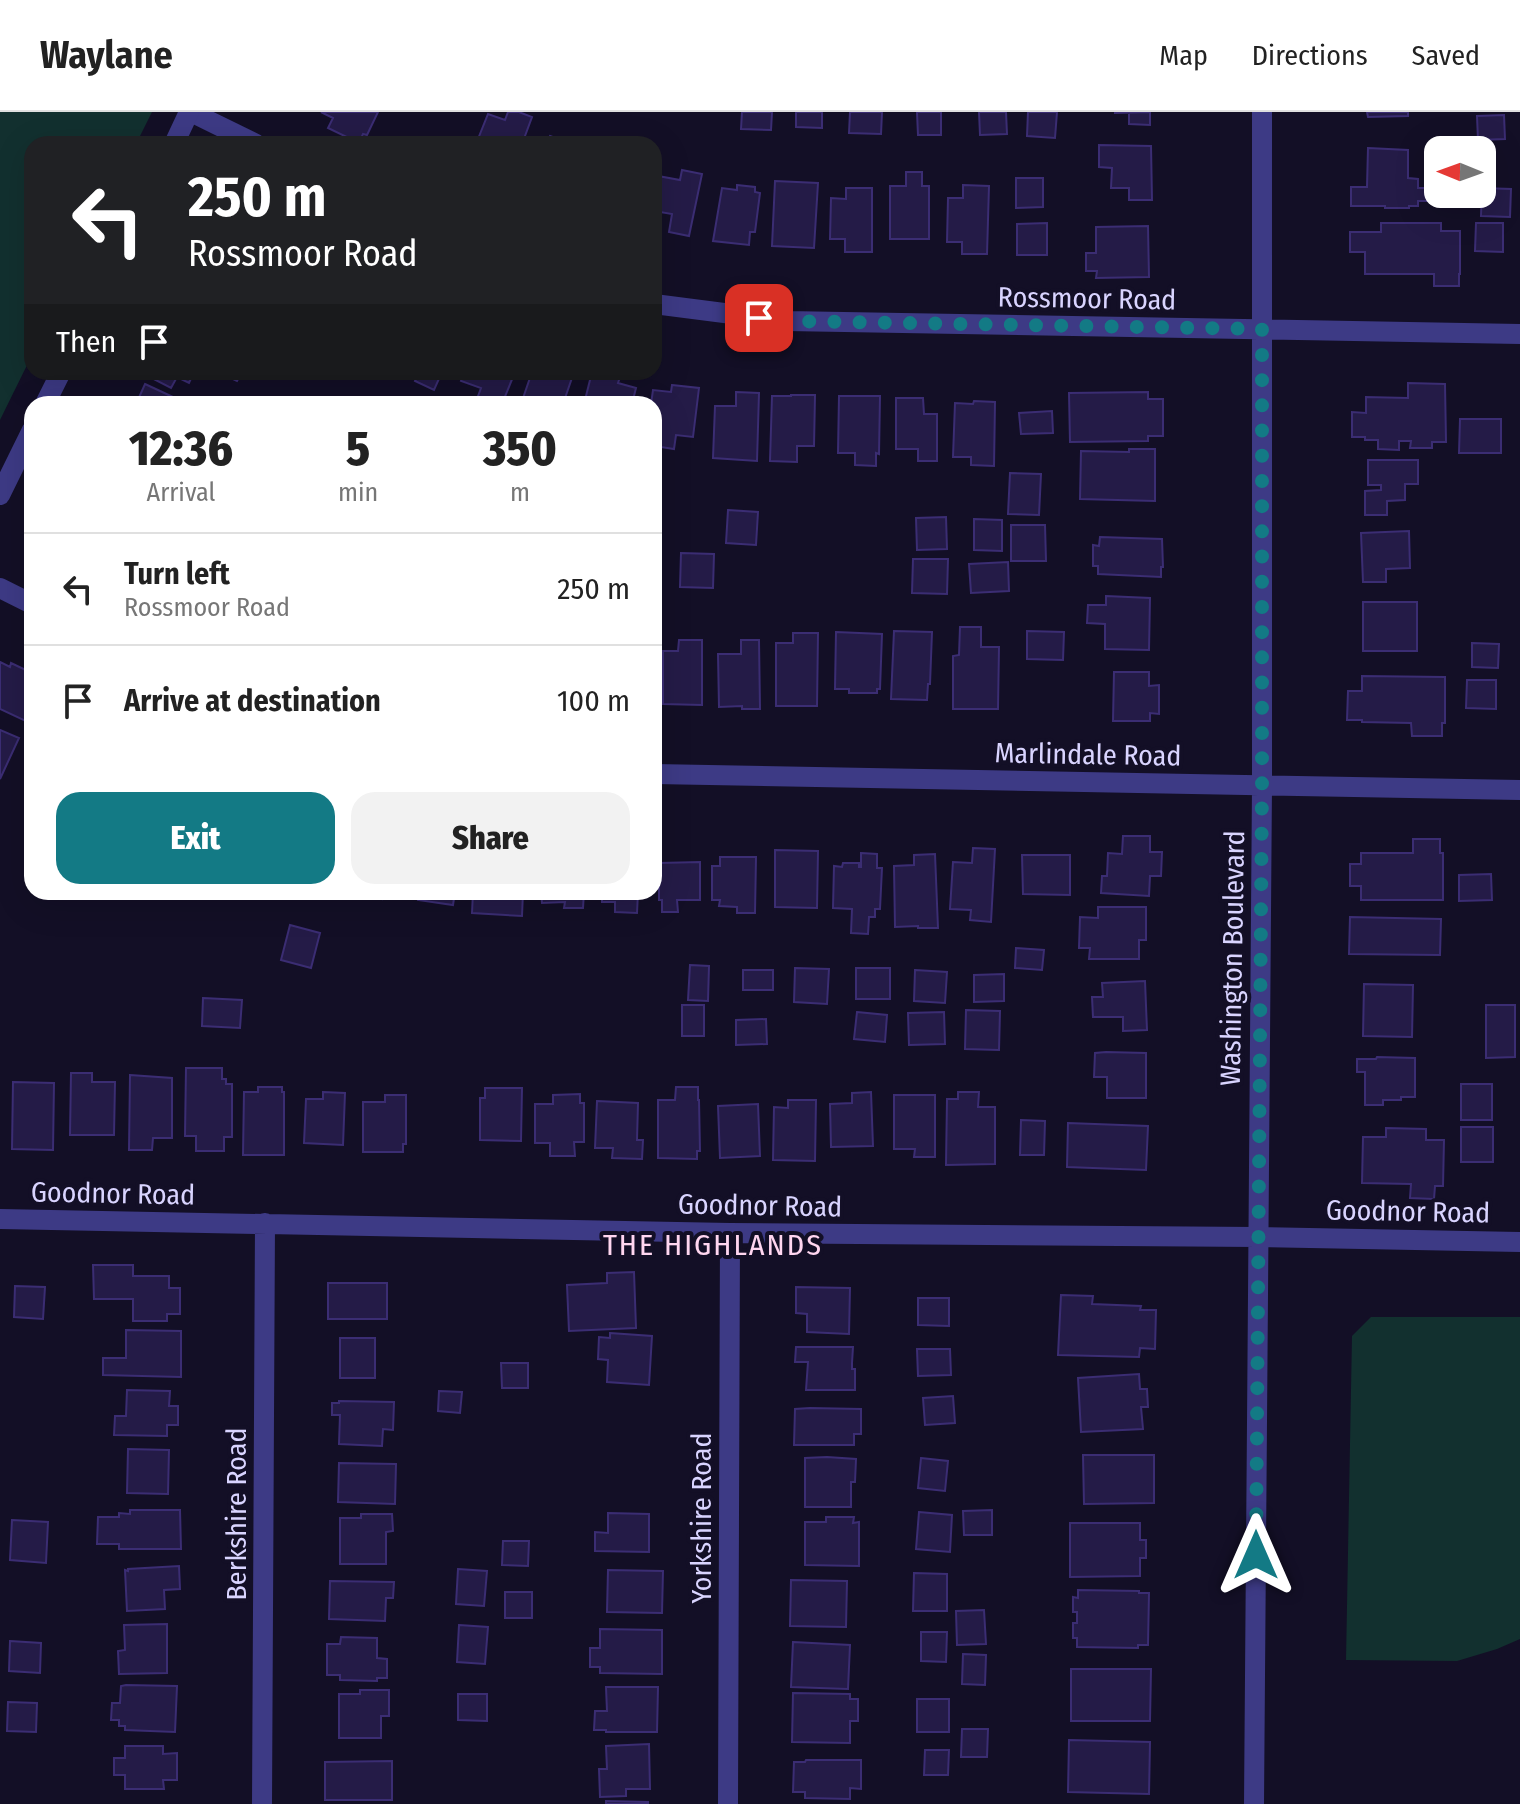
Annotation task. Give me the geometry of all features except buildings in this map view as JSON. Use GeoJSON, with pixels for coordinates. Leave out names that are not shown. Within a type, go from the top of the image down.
{"type":"FeatureCollection","features":[{"type":"Feature","properties":{"kind":"street"},"geometry":{"type":"LineString","coordinates":[[178,136],[190,112],[240,136]]}},
{"type":"Feature","properties":{"kind":"street","name":"Washington Boulevard"},"geometry":{"type":"LineString","coordinates":[[1254,1804],[1262,785],[1262,112]]}},
{"type":"Feature","properties":{"kind":"street","name":"Rossmoor Road"},"geometry":{"type":"LineString","coordinates":[[662,305],[786,321],[1520,334]]}},
{"type":"Feature","properties":{"kind":"street"},"geometry":{"type":"LineString","coordinates":[[0,495],[24,446]]}},
{"type":"Feature","properties":{"kind":"street"},"geometry":{"type":"LineString","coordinates":[[0,588],[24,600]]}},
{"type":"Feature","properties":{"kind":"street","name":"Marlindale Road"},"geometry":{"type":"LineString","coordinates":[[662,774],[1520,790]]}},
{"type":"Feature","properties":{"kind":"street","name":"Goodnor Road"},"geometry":{"type":"LineString","coordinates":[[0,1219],[730,1233],[1520,1242]]}},
{"type":"Feature","properties":{"kind":"street","name":"Berkshire Road"},"geometry":{"type":"LineString","coordinates":[[262,1804],[265,1223]]}},
{"type":"Feature","properties":{"kind":"street","name":"Yorkshire Road"},"geometry":{"type":"LineString","coordinates":[[728,1804],[730,1233]]}},
{"type":"Feature","properties":{"kind":"green space"},"geometry":{"type":"Polygon","coordinates":[[[0,112],[152,112],[140,136],[24,136],[24,371],[0,420],[0,112]]]}},
{"type":"Feature","properties":{"kind":"green space"},"geometry":{"type":"Polygon","coordinates":[[[1371,1317],[1520,1317],[1520,1639],[1497,1649],[1457,1661],[1346,1660],[1352,1336],[1371,1317]]]}},
{"type":"Feature","properties":{"kind":"district","name":"THE HIGHLANDS"},"geometry":{"type":"Point","coordinates":[713,1245]}},
{"type":"Feature","properties":{"kind":"route"},"geometry":{"type":"LineString","coordinates":[[759,318],[786,321],[1262,329],[1256,1555]]}}]}
